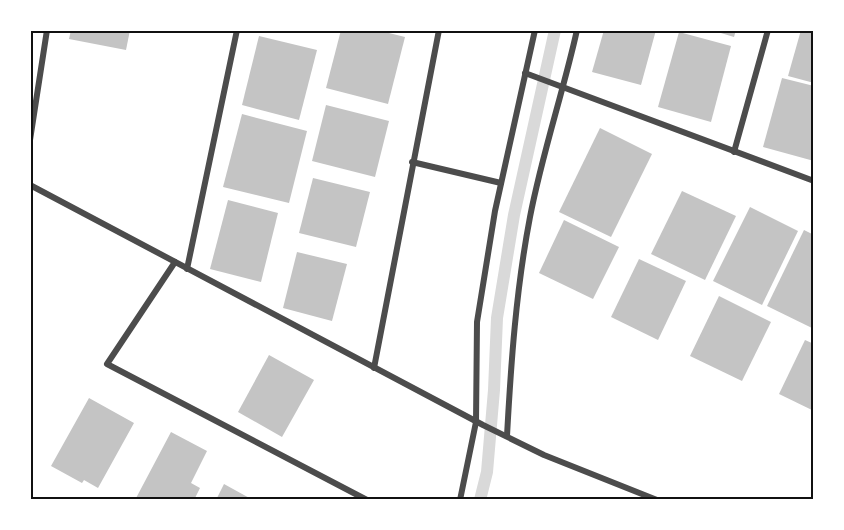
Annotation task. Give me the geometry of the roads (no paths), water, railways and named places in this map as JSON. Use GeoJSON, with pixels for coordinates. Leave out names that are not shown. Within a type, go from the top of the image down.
{"type":"FeatureCollection","features":[{"type":"Feature","properties":{"kind":"street"},"geometry":{"type":"LineString","coordinates":[[30,141],[47,30]]}},
{"type":"Feature","properties":{"kind":"street"},"geometry":{"type":"LineString","coordinates":[[187,269],[237,30]]}},
{"type":"Feature","properties":{"kind":"street"},"geometry":{"type":"LineString","coordinates":[[374,368],[439,30]]}},
{"type":"Feature","properties":{"kind":"street"},"geometry":{"type":"LineString","coordinates":[[460,500],[476,422],[477,322],[501,183],[535,30]]}},
{"type":"Feature","properties":{"kind":"street"},"geometry":{"type":"LineString","coordinates":[[507,436],[514,323],[530,218],[550,126],[564,89],[577,30]]}},
{"type":"Feature","properties":{"kind":"street"},"geometry":{"type":"LineString","coordinates":[[734,152],[768,30]]}},
{"type":"Feature","properties":{"kind":"street"},"geometry":{"type":"LineString","coordinates":[[525,74],[814,181]]}},
{"type":"Feature","properties":{"kind":"street"},"geometry":{"type":"LineString","coordinates":[[412,162],[501,183]]}},
{"type":"Feature","properties":{"kind":"street"},"geometry":{"type":"LineString","coordinates":[[30,185],[476,422],[544,455],[657,500]]}},
{"type":"Feature","properties":{"kind":"street"},"geometry":{"type":"LineString","coordinates":[[175,262],[107,364],[367,500]]}},
{"type":"Feature","properties":{"kind":"waterway"},"geometry":{"type":"LineString","coordinates":[[480,500],[487,472],[497,318],[514,215],[555,30]]}}]}
